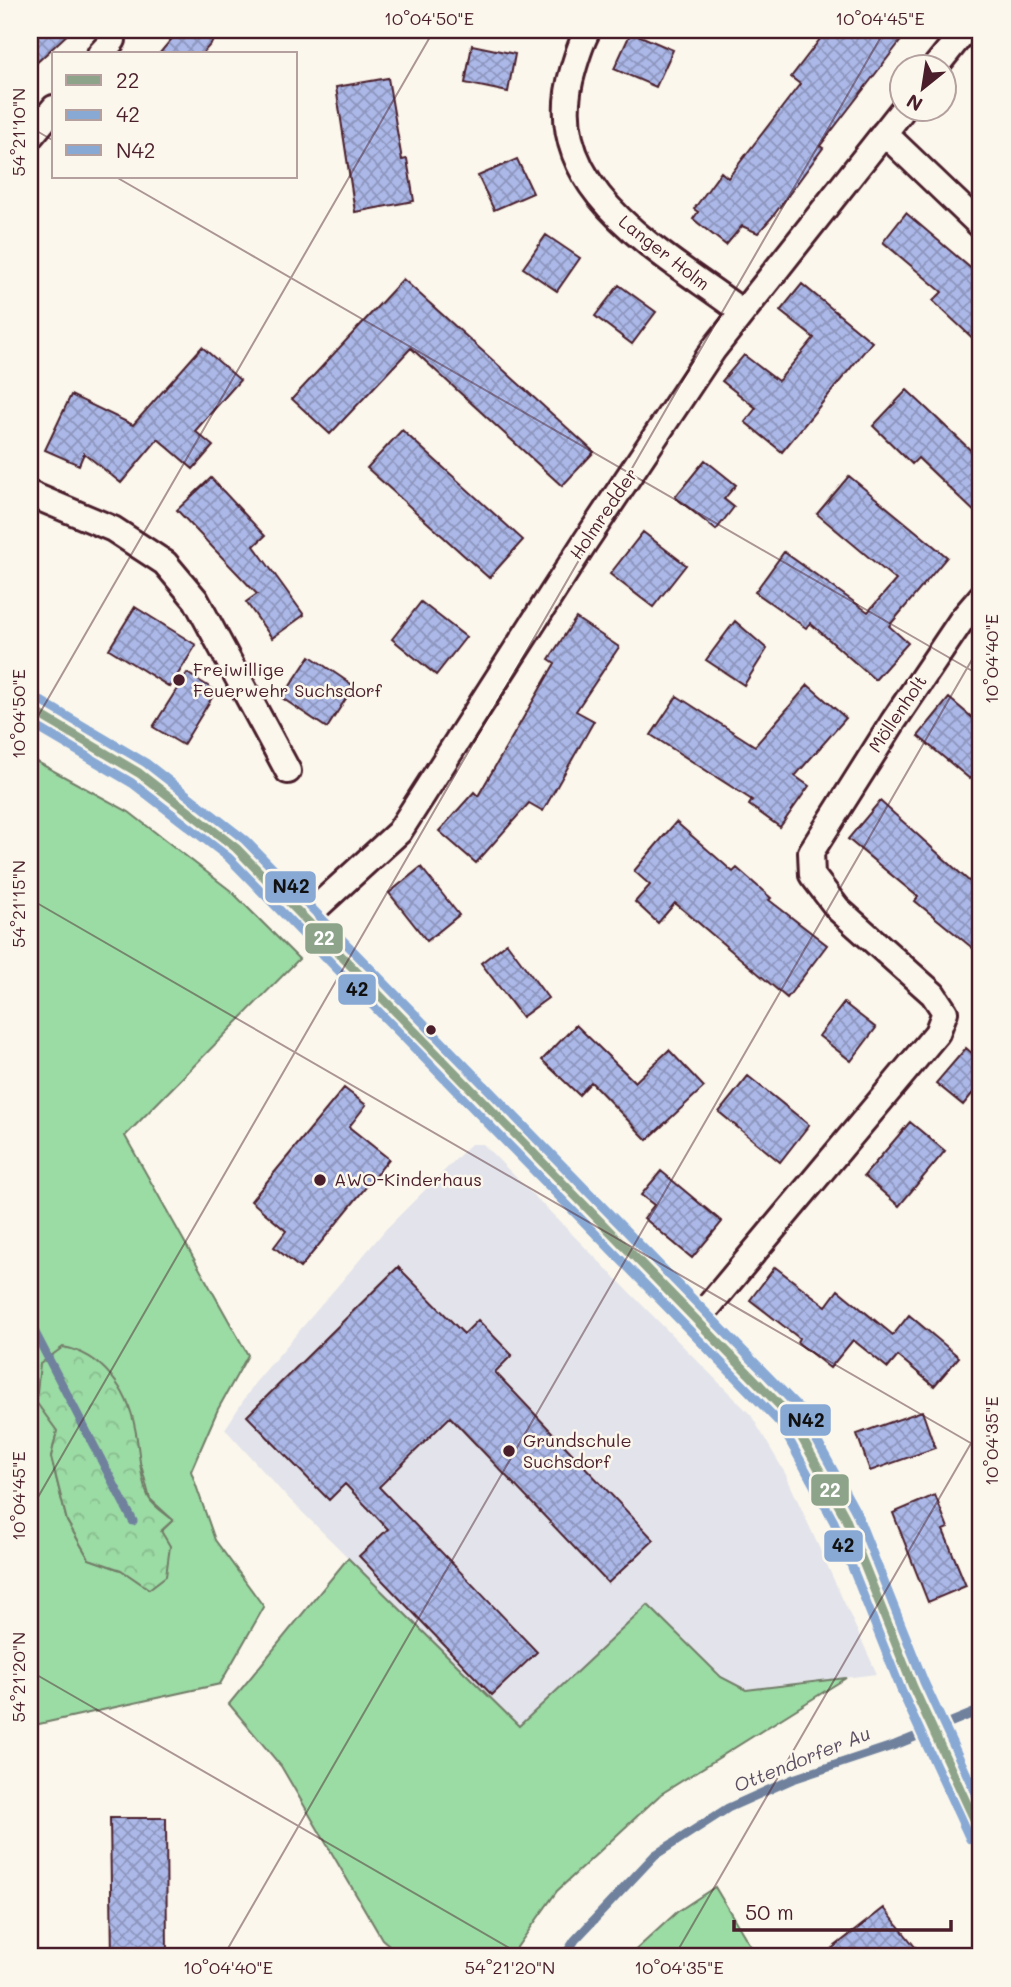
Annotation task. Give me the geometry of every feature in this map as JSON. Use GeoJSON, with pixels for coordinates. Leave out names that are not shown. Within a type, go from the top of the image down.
{"type":"FeatureCollection","features":[{"type":"Feature","properties":{"kind":"street","name":"Langer Holm"},"geometry":{"type":"LineString","coordinates":[[588,30],[566,92],[566,126],[577,163],[596,193],[619,220],[742,312]]}},
{"type":"Feature","properties":{"kind":"street"},"geometry":{"type":"LineString","coordinates":[[947,52],[965,30]]}},
{"type":"Feature","properties":{"kind":"street"},"geometry":{"type":"LineString","coordinates":[[30,137],[52,110]]}},
{"type":"Feature","properties":{"kind":"street","name":"Holmredder"},"geometry":{"type":"LineString","coordinates":[[305,918],[399,832],[585,542],[742,312],[893,122]]}},
{"type":"Feature","properties":{"kind":"street"},"geometry":{"type":"LineString","coordinates":[[884,133],[981,226]]}},
{"type":"Feature","properties":{"kind":"street"},"geometry":{"type":"LineString","coordinates":[[30,494],[113,529],[165,563],[196,600],[288,771]]}},
{"type":"Feature","properties":{"kind":"street","name":"Möllenholt"},"geometry":{"type":"LineString","coordinates":[[698,1319],[937,1033],[945,1012],[933,994],[838,909],[812,875],[811,852],[892,722],[963,618],[981,597]]}},
{"type":"Feature","properties":{"kind":"street"},"geometry":{"type":"LineString","coordinates":[[30,709],[139,773],[236,848],[790,1416],[845,1517],[913,1687],[981,1834]]}},
{"type":"Feature","properties":{"kind":"shaded area","name":"Grundschule Suchsdorf"},"geometry":{"type":"Polygon","coordinates":[[[471,1144],[483,1144],[751,1415],[785,1473],[877,1674],[746,1690],[721,1677],[648,1605],[519,1727],[283,1493],[225,1429],[254,1384],[386,1229],[471,1144]]]}},
{"type":"Feature","properties":{"kind":"green space"},"geometry":{"type":"Polygon","coordinates":[[[30,758],[129,812],[231,891],[299,959],[125,1136],[248,1355],[218,1409],[191,1471],[215,1540],[264,1607],[220,1684],[30,1726],[30,758]],[[57,1431],[51,1457],[67,1521],[89,1559],[121,1570],[173,1520],[150,1499],[141,1465],[57,1431]]]}},
{"type":"Feature","properties":{"kind":"green space"},"geometry":{"type":"Polygon","coordinates":[[[63,1347],[90,1357],[111,1376],[119,1388],[126,1400],[137,1436],[143,1481],[149,1498],[173,1520],[161,1531],[170,1546],[166,1576],[149,1589],[121,1570],[89,1559],[67,1521],[51,1457],[57,1431],[36,1402],[40,1364],[63,1347]]]}},
{"type":"Feature","properties":{"kind":"green space"},"geometry":{"type":"Polygon","coordinates":[[[348,1558],[519,1726],[648,1605],[721,1677],[746,1690],[846,1678],[661,1794],[557,1891],[510,1957],[403,1957],[382,1939],[281,1766],[229,1704],[348,1558]]]}},
{"type":"Feature","properties":{"kind":"green space"},"geometry":{"type":"Polygon","coordinates":[[[715,1887],[757,1957],[628,1957],[677,1912],[715,1887]]]}},
{"type":"Feature","properties":{"kind":"building"},"geometry":{"type":"Polygon","coordinates":[[[30,30],[72,30],[30,69],[30,30]]]}},
{"type":"Feature","properties":{"kind":"building"},"geometry":{"type":"Polygon","coordinates":[[[179,30],[223,30],[204,52],[161,52],[179,30]]]}},
{"type":"Feature","properties":{"kind":"building"},"geometry":{"type":"Polygon","coordinates":[[[827,30],[909,30],[892,52],[888,52],[888,57],[820,146],[823,148],[773,216],[758,233],[742,226],[726,245],[693,219],[698,212],[694,209],[721,172],[728,178],[800,84],[791,77],[827,30]]]}},
{"type":"Feature","properties":{"kind":"building"},"geometry":{"type":"Polygon","coordinates":[[[631,32],[673,50],[656,87],[614,69],[631,32]]]}},
{"type":"Feature","properties":{"kind":"building"},"geometry":{"type":"Polygon","coordinates":[[[472,45],[515,54],[508,92],[465,83],[472,45]]]}},
{"type":"Feature","properties":{"kind":"building"},"geometry":{"type":"Polygon","coordinates":[[[388,78],[402,160],[407,159],[414,201],[355,212],[336,87],[388,78]]]}},
{"type":"Feature","properties":{"kind":"building"},"geometry":{"type":"Polygon","coordinates":[[[517,159],[533,193],[494,210],[478,176],[517,159]]]}},
{"type":"Feature","properties":{"kind":"building"},"geometry":{"type":"Polygon","coordinates":[[[906,213],[981,277],[981,346],[933,301],[942,292],[883,242],[906,213]]]}},
{"type":"Feature","properties":{"kind":"building"},"geometry":{"type":"Polygon","coordinates":[[[546,235],[580,258],[557,291],[523,268],[546,235]]]}},
{"type":"Feature","properties":{"kind":"building"},"geometry":{"type":"Polygon","coordinates":[[[403,279],[594,452],[562,486],[411,348],[330,434],[292,399],[403,279]]]}},
{"type":"Feature","properties":{"kind":"building"},"geometry":{"type":"Polygon","coordinates":[[[802,284],[872,342],[782,452],[745,422],[756,408],[722,381],[744,355],[778,381],[814,338],[780,311],[802,284]]]}},
{"type":"Feature","properties":{"kind":"building"},"geometry":{"type":"Polygon","coordinates":[[[619,285],[656,312],[632,344],[595,316],[619,285]]]}},
{"type":"Feature","properties":{"kind":"building"},"geometry":{"type":"Polygon","coordinates":[[[202,347],[240,380],[195,431],[213,446],[193,469],[158,439],[121,483],[84,453],[79,465],[45,450],[71,395],[133,425],[202,347]]]}},
{"type":"Feature","properties":{"kind":"building"},"geometry":{"type":"Polygon","coordinates":[[[907,390],[981,460],[981,518],[918,458],[912,464],[873,426],[907,390]]]}},
{"type":"Feature","properties":{"kind":"building"},"geometry":{"type":"Polygon","coordinates":[[[402,430],[523,540],[489,578],[367,468],[402,430]]]}},
{"type":"Feature","properties":{"kind":"building"},"geometry":{"type":"Polygon","coordinates":[[[705,460],[736,485],[724,499],[734,507],[716,530],[675,497],[705,460]]]}},
{"type":"Feature","properties":{"kind":"building"},"geometry":{"type":"Polygon","coordinates":[[[849,476],[947,557],[889,626],[908,643],[875,680],[810,623],[806,628],[755,592],[784,552],[868,612],[896,580],[817,514],[849,476]]]}},
{"type":"Feature","properties":{"kind":"building"},"geometry":{"type":"Polygon","coordinates":[[[211,478],[265,536],[254,546],[304,615],[272,638],[246,602],[257,594],[177,510],[211,478]]]}},
{"type":"Feature","properties":{"kind":"building"},"geometry":{"type":"Polygon","coordinates":[[[643,532],[686,565],[653,607],[610,574],[643,532]]]}},
{"type":"Feature","properties":{"kind":"building"},"geometry":{"type":"Polygon","coordinates":[[[421,602],[466,637],[436,675],[392,639],[421,602]]]}},
{"type":"Feature","properties":{"kind":"building","name":"Freiwillige Feuerwehr Suchsdorf"},"geometry":{"type":"Polygon","coordinates":[[[135,607],[196,645],[170,687],[109,649],[135,607]]]}},
{"type":"Feature","properties":{"kind":"building"},"geometry":{"type":"Polygon","coordinates":[[[576,618],[619,647],[576,711],[594,721],[543,811],[529,803],[476,863],[439,831],[474,792],[478,796],[555,663],[549,659],[576,618]]]}},
{"type":"Feature","properties":{"kind":"building"},"geometry":{"type":"Polygon","coordinates":[[[735,621],[767,649],[744,685],[706,660],[735,621]]]}},
{"type":"Feature","properties":{"kind":"building"},"geometry":{"type":"Polygon","coordinates":[[[310,656],[354,686],[327,728],[282,698],[310,656]]]}},
{"type":"Feature","properties":{"kind":"building"},"geometry":{"type":"Polygon","coordinates":[[[187,673],[216,691],[183,745],[153,727],[187,673]]]}},
{"type":"Feature","properties":{"kind":"building"},"geometry":{"type":"Polygon","coordinates":[[[808,685],[846,718],[795,776],[809,786],[780,827],[749,805],[752,800],[651,735],[677,696],[755,746],[808,685]]]}},
{"type":"Feature","properties":{"kind":"building"},"geometry":{"type":"Polygon","coordinates":[[[949,698],[981,725],[981,765],[970,779],[918,736],[949,698]]]}},
{"type":"Feature","properties":{"kind":"building"},"geometry":{"type":"Polygon","coordinates":[[[880,801],[981,892],[981,955],[915,901],[918,897],[848,839],[880,801]]]}},
{"type":"Feature","properties":{"kind":"building"},"geometry":{"type":"Polygon","coordinates":[[[676,822],[733,872],[737,868],[771,898],[769,900],[827,945],[787,998],[675,903],[658,923],[635,902],[650,885],[634,871],[676,822]]]}},
{"type":"Feature","properties":{"kind":"building"},"geometry":{"type":"Polygon","coordinates":[[[421,867],[459,915],[427,941],[389,893],[421,867]]]}},
{"type":"Feature","properties":{"kind":"building"},"geometry":{"type":"Polygon","coordinates":[[[507,943],[548,998],[522,1017],[481,963],[507,943]]]}},
{"type":"Feature","properties":{"kind":"building"},"geometry":{"type":"Polygon","coordinates":[[[844,1003],[876,1028],[851,1061],[819,1036],[844,1003]]]}},
{"type":"Feature","properties":{"kind":"building"},"geometry":{"type":"Polygon","coordinates":[[[576,1025],[635,1082],[669,1050],[704,1087],[647,1140],[591,1082],[579,1095],[542,1060],[576,1025]]]}},
{"type":"Feature","properties":{"kind":"building"},"geometry":{"type":"Polygon","coordinates":[[[966,1048],[981,1061],[981,1083],[963,1105],[936,1083],[966,1048]]]}},
{"type":"Feature","properties":{"kind":"building"},"geometry":{"type":"Polygon","coordinates":[[[748,1076],[809,1125],[780,1162],[719,1112],[748,1076]]]}},
{"type":"Feature","properties":{"kind":"building","name":"AWO-Kinderhaus"},"geometry":{"type":"Polygon","coordinates":[[[344,1088],[366,1105],[349,1127],[389,1159],[300,1268],[274,1247],[286,1231],[251,1201],[344,1088]]]}},
{"type":"Feature","properties":{"kind":"building"},"geometry":{"type":"Polygon","coordinates":[[[910,1122],[945,1151],[899,1206],[864,1176],[910,1122]]]}},
{"type":"Feature","properties":{"kind":"building"},"geometry":{"type":"Polygon","coordinates":[[[661,1171],[722,1222],[692,1258],[644,1218],[654,1205],[641,1195],[661,1171]]]}},
{"type":"Feature","properties":{"kind":"building"},"geometry":{"type":"Polygon","coordinates":[[[398,1267],[464,1334],[478,1320],[512,1355],[495,1372],[654,1540],[608,1583],[450,1417],[379,1487],[537,1652],[492,1695],[359,1556],[388,1529],[345,1484],[329,1500],[247,1416],[398,1267]]]}},
{"type":"Feature","properties":{"kind":"building"},"geometry":{"type":"Polygon","coordinates":[[[775,1267],[826,1306],[838,1290],[893,1335],[909,1315],[959,1357],[934,1386],[898,1356],[888,1368],[853,1340],[830,1368],[797,1342],[799,1338],[750,1300],[775,1267]]]}},
{"type":"Feature","properties":{"kind":"building"},"geometry":{"type":"Polygon","coordinates":[[[922,1411],[935,1448],[870,1471],[857,1434],[922,1411]]]}},
{"type":"Feature","properties":{"kind":"building"},"geometry":{"type":"Polygon","coordinates":[[[935,1495],[948,1528],[943,1530],[966,1586],[928,1602],[893,1513],[935,1495]]]}},
{"type":"Feature","properties":{"kind":"building"},"geometry":{"type":"Polygon","coordinates":[[[110,1818],[166,1818],[167,1957],[112,1957],[110,1818]]]}},
{"type":"Feature","properties":{"kind":"building"},"geometry":{"type":"Polygon","coordinates":[[[884,1908],[923,1957],[821,1957],[884,1908]]]}},
{"type":"Feature","properties":{"kind":"waterway"},"geometry":{"type":"LineString","coordinates":[[30,1323],[133,1521]]}},
{"type":"Feature","properties":{"kind":"waterway","name":"Ottendorfer Au"},"geometry":{"type":"LineString","coordinates":[[564,1957],[575,1940],[655,1855],[728,1808],[793,1779],[895,1745],[981,1710]]}},
{"type":"Feature","properties":{"kind":"transit line","name":"N42"},"geometry":{"type":"LineString","coordinates":[[36,698],[146,763],[245,840],[799,1408],[856,1512],[924,1682],[981,1805]]}},
{"type":"Feature","properties":{"kind":"transit line","name":"22"},"geometry":{"type":"LineString","coordinates":[[30,709],[139,773],[236,848],[790,1416],[845,1517],[913,1687],[981,1834]]}},
{"type":"Feature","properties":{"kind":"transit line","name":"42"},"geometry":{"type":"LineString","coordinates":[[30,723],[132,783],[228,857],[780,1423],[834,1522],[902,1692],[970,1839]]}},
{"type":"Feature","properties":{"kind":"place","name":"Freiwillige Feuerwehr Suchsdorf"},"geometry":{"type":"Point","coordinates":[179,680]}},
{"type":"Feature","properties":{"kind":"place","name":"AWO-Kinderhaus"},"geometry":{"type":"Point","coordinates":[320,1180]}},
{"type":"Feature","properties":{"kind":"place","name":"Grundschule Suchsdorf"},"geometry":{"type":"Point","coordinates":[509,1451]}}]}
